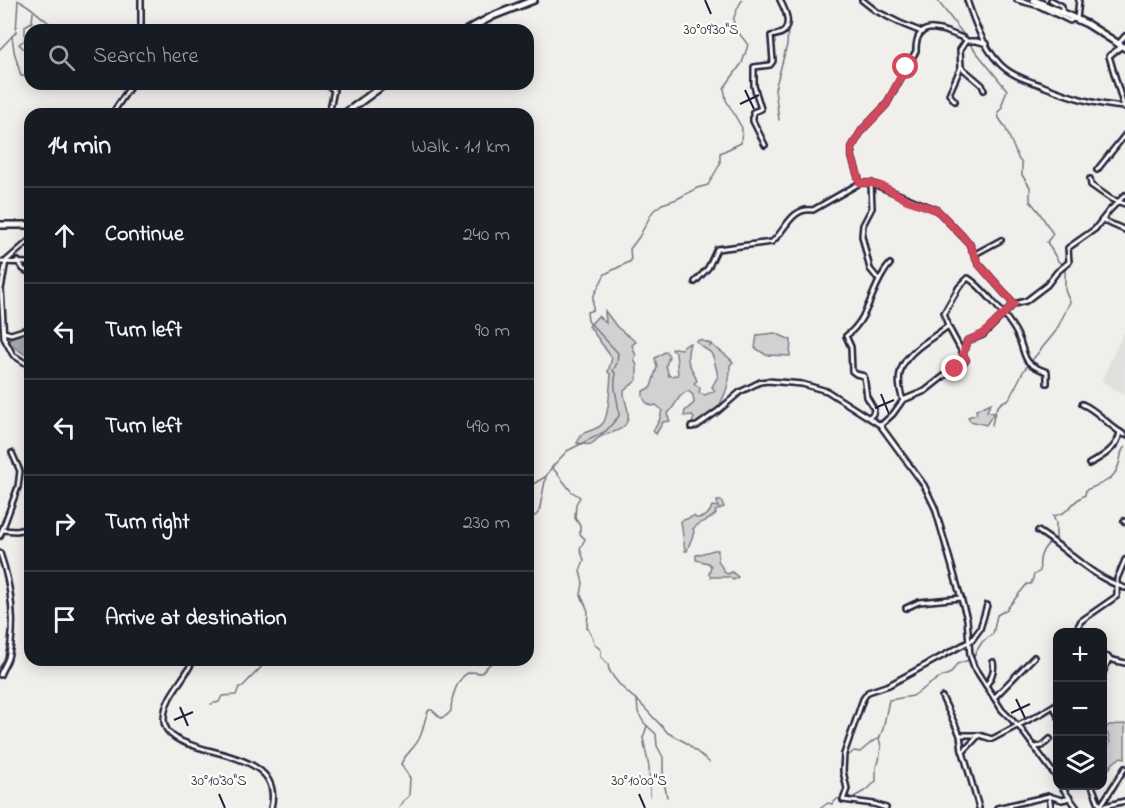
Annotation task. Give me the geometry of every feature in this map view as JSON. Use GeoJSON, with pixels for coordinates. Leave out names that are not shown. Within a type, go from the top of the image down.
{"type":"FeatureCollection","features":[{"type":"Feature","properties":{"kind":"main road"},"geometry":{"type":"LineString","coordinates":[[478,24],[534,0]]}},
{"type":"Feature","properties":{"kind":"main road"},"geometry":{"type":"LineString","coordinates":[[1034,0],[1076,19],[1122,46]]}},
{"type":"Feature","properties":{"kind":"main road"},"geometry":{"type":"LineString","coordinates":[[352,108],[377,90]]}},
{"type":"Feature","properties":{"kind":"main road"},"geometry":{"type":"LineString","coordinates":[[0,225],[24,225]]}},
{"type":"Feature","properties":{"kind":"street"},"geometry":{"type":"LineString","coordinates":[[141,0],[141,24]]}},
{"type":"Feature","properties":{"kind":"street"},"geometry":{"type":"LineString","coordinates":[[765,145],[753,121],[753,112],[761,109],[754,86],[754,67],[770,64],[773,61],[771,36],[783,33],[786,29],[786,12],[780,0]]}},
{"type":"Feature","properties":{"kind":"street"},"geometry":{"type":"LineString","coordinates":[[862,0],[876,11],[922,32]]}},
{"type":"Feature","properties":{"kind":"street"},"geometry":{"type":"LineString","coordinates":[[967,0],[973,20],[987,44],[999,63],[1014,76],[1095,104],[1124,107],[1109,56],[1122,46],[1125,36]]}},
{"type":"Feature","properties":{"kind":"street"},"geometry":{"type":"LineString","coordinates":[[1017,0],[1039,6],[1070,21],[1076,19],[1079,0]]}},
{"type":"Feature","properties":{"kind":"street"},"geometry":{"type":"LineString","coordinates":[[1051,0],[1062,6],[1062,12]]}},
{"type":"Feature","properties":{"kind":"street"},"geometry":{"type":"LineString","coordinates":[[860,183],[852,157],[852,147],[862,130],[886,105],[916,51],[916,41],[922,32],[938,29],[966,41],[987,44]]}},
{"type":"Feature","properties":{"kind":"street"},"geometry":{"type":"LineString","coordinates":[[966,41],[960,50],[961,67],[982,85],[984,90]]}},
{"type":"Feature","properties":{"kind":"street"},"geometry":{"type":"LineString","coordinates":[[955,101],[949,94],[957,71],[961,67]]}},
{"type":"Feature","properties":{"kind":"street"},"geometry":{"type":"LineString","coordinates":[[116,108],[128,90]]}},
{"type":"Feature","properties":{"kind":"street"},"geometry":{"type":"LineString","coordinates":[[330,108],[334,90]]}},
{"type":"Feature","properties":{"kind":"street"},"geometry":{"type":"LineString","coordinates":[[1097,170],[1125,135]]}},
{"type":"Feature","properties":{"kind":"street"},"geometry":{"type":"LineString","coordinates":[[1090,179],[1091,185],[1118,203],[1125,204]]}},
{"type":"Feature","properties":{"kind":"street"},"geometry":{"type":"LineString","coordinates":[[695,282],[708,268],[717,249],[772,242],[788,220],[798,212],[806,209],[813,210],[860,183],[871,183],[937,210],[969,243],[978,263],[1014,304]]}},
{"type":"Feature","properties":{"kind":"street"},"geometry":{"type":"LineString","coordinates":[[871,183],[872,208],[863,225],[862,236],[870,269],[879,280]]}},
{"type":"Feature","properties":{"kind":"street"},"geometry":{"type":"LineString","coordinates":[[963,354],[968,339],[983,334],[1014,304],[1026,301],[1047,285],[1069,262],[1068,248],[1095,229],[1125,195]]}},
{"type":"Feature","properties":{"kind":"street"},"geometry":{"type":"LineString","coordinates":[[1102,220],[1125,231]]}},
{"type":"Feature","properties":{"kind":"street"},"geometry":{"type":"LineString","coordinates":[[975,254],[1001,240]]}},
{"type":"Feature","properties":{"kind":"street"},"geometry":{"type":"LineString","coordinates":[[24,245],[6,261],[1,289],[4,338],[13,355],[24,362]]}},
{"type":"Feature","properties":{"kind":"street"},"geometry":{"type":"LineString","coordinates":[[18,261],[24,270]]}},
{"type":"Feature","properties":{"kind":"street"},"geometry":{"type":"LineString","coordinates":[[0,262],[24,262]]}},
{"type":"Feature","properties":{"kind":"street"},"geometry":{"type":"LineString","coordinates":[[869,418],[874,409],[867,398],[864,376],[852,371],[850,347],[846,336],[852,332],[863,317],[881,273],[890,264]]}},
{"type":"Feature","properties":{"kind":"street"},"geometry":{"type":"LineString","coordinates":[[880,425],[893,414],[903,400],[925,391],[966,360],[948,326],[944,313],[959,287],[968,278],[985,293],[1017,335],[1025,360],[1033,367],[1047,372],[1047,383]]}},
{"type":"Feature","properties":{"kind":"street"},"geometry":{"type":"LineString","coordinates":[[903,400],[898,381],[901,367],[911,353],[948,326]]}},
{"type":"Feature","properties":{"kind":"street"},"geometry":{"type":"LineString","coordinates":[[4,332],[10,334],[24,330]]}},
{"type":"Feature","properties":{"kind":"street"},"geometry":{"type":"LineString","coordinates":[[691,427],[697,426],[740,392],[760,382],[768,381],[802,384],[827,391],[880,425],[898,447],[933,501],[967,619],[971,660],[1002,710],[1018,726],[1053,773]]}},
{"type":"Feature","properties":{"kind":"street"},"geometry":{"type":"LineString","coordinates":[[1082,404],[1094,410],[1125,435]]}},
{"type":"Feature","properties":{"kind":"street"},"geometry":{"type":"LineString","coordinates":[[1089,465],[1104,457],[1118,440],[1120,432]]}},
{"type":"Feature","properties":{"kind":"street"},"geometry":{"type":"LineString","coordinates":[[0,536],[18,486],[20,471],[12,453]]}},
{"type":"Feature","properties":{"kind":"street"},"geometry":{"type":"LineString","coordinates":[[1,529],[16,531],[24,529]]}},
{"type":"Feature","properties":{"kind":"street"},"geometry":{"type":"LineString","coordinates":[[1038,531],[1089,570],[1116,586],[1125,588]]}},
{"type":"Feature","properties":{"kind":"street"},"geometry":{"type":"LineString","coordinates":[[0,554],[10,594],[11,624],[8,660],[0,675]]}},
{"type":"Feature","properties":{"kind":"street"},"geometry":{"type":"LineString","coordinates":[[1078,628],[1081,621],[1117,596],[1116,586],[1125,560]]}},
{"type":"Feature","properties":{"kind":"street"},"geometry":{"type":"LineString","coordinates":[[906,608],[919,602],[961,598]]}},
{"type":"Feature","properties":{"kind":"street"},"geometry":{"type":"LineString","coordinates":[[886,808],[843,800],[847,789],[843,771],[844,754],[863,699],[868,692],[889,685],[969,642],[980,629],[987,605]]}},
{"type":"Feature","properties":{"kind":"street"},"geometry":{"type":"LineString","coordinates":[[994,698],[1034,657]]}},
{"type":"Feature","properties":{"kind":"street"},"geometry":{"type":"LineString","coordinates":[[1107,657],[1109,660],[1125,663]]}},
{"type":"Feature","properties":{"kind":"street"},"geometry":{"type":"LineString","coordinates":[[1107,664],[1109,660]]}},
{"type":"Feature","properties":{"kind":"street"},"geometry":{"type":"LineString","coordinates":[[986,686],[990,680],[993,662]]}},
{"type":"Feature","properties":{"kind":"street"},"geometry":{"type":"LineString","coordinates":[[190,666],[166,707],[164,729],[168,734],[184,742],[255,766],[268,779],[273,798],[271,808]]}},
{"type":"Feature","properties":{"kind":"street"},"geometry":{"type":"LineString","coordinates":[[942,697],[960,735],[979,808]]}},
{"type":"Feature","properties":{"kind":"street"},"geometry":{"type":"LineString","coordinates":[[960,735],[979,735],[992,739],[1053,707]]}},
{"type":"Feature","properties":{"kind":"street"},"geometry":{"type":"LineString","coordinates":[[963,752],[979,735]]}},
{"type":"Feature","properties":{"kind":"street"},"geometry":{"type":"LineString","coordinates":[[1035,747],[1042,746],[1050,739]]}},
{"type":"Feature","properties":{"kind":"street"},"geometry":{"type":"LineString","coordinates":[[1100,808],[1125,768]]}},
{"type":"Feature","properties":{"kind":"street"},"geometry":{"type":"LineString","coordinates":[[1064,790],[1077,808]]}},
{"type":"Feature","properties":{"kind":"street"},"geometry":{"type":"LineString","coordinates":[[1093,790],[1100,808]]}},
{"type":"Feature","properties":{"kind":"street"},"geometry":{"type":"LineString","coordinates":[[997,808],[1049,796],[1062,800],[1070,798]]}},
{"type":"Feature","properties":{"kind":"street"},"geometry":{"type":"LineString","coordinates":[[1049,796],[1051,808]]}},
{"type":"Feature","properties":{"kind":"street"},"geometry":{"type":"LineString","coordinates":[[1100,808],[1125,801]]}},
{"type":"Feature","properties":{"kind":"shaded area"},"geometry":{"type":"Polygon","coordinates":[[[605,311],[617,327],[636,342],[632,345],[636,356],[634,359],[637,366],[637,380],[624,391],[627,423],[591,444],[580,444],[577,443],[582,434],[596,429],[603,423],[608,408],[611,375],[608,372],[612,358],[589,326],[598,316],[606,323],[605,311]]]}},
{"type":"Feature","properties":{"kind":"shaded area"},"geometry":{"type":"Polygon","coordinates":[[[1125,330],[1125,396],[1101,381],[1125,330]]]}},
{"type":"Feature","properties":{"kind":"shaded area"},"geometry":{"type":"Polygon","coordinates":[[[24,333],[24,354],[9,343],[8,339],[24,333]]]}},
{"type":"Feature","properties":{"kind":"shaded area"},"geometry":{"type":"Polygon","coordinates":[[[775,333],[791,340],[790,356],[766,355],[755,348],[757,335],[775,333]]]}},
{"type":"Feature","properties":{"kind":"shaded area"},"geometry":{"type":"Polygon","coordinates":[[[696,341],[711,344],[710,346],[712,345],[733,362],[730,365],[728,384],[721,403],[708,418],[691,425],[694,418],[692,415],[684,416],[685,411],[694,403],[693,395],[688,391],[681,395],[667,414],[670,421],[663,422],[656,434],[653,431],[662,410],[656,405],[648,404],[643,394],[643,391],[651,387],[657,367],[655,358],[666,351],[669,356],[666,366],[669,376],[678,375],[676,352],[672,350],[673,348],[682,349],[690,343],[688,361],[697,381],[694,383],[700,388],[699,393],[705,395],[715,391],[712,387],[718,376],[714,361],[711,353],[696,341]]]}},
{"type":"Feature","properties":{"kind":"shaded area"},"geometry":{"type":"Polygon","coordinates":[[[991,403],[987,411],[994,413],[986,425],[970,421],[968,417],[977,414],[976,410],[991,403]]]}},
{"type":"Feature","properties":{"kind":"shaded area"},"geometry":{"type":"Polygon","coordinates":[[[717,501],[721,501],[724,507],[715,511],[714,516],[693,529],[694,532],[687,551],[685,551],[681,521],[694,516],[696,518],[704,516],[712,506],[718,507],[717,501]]]}},
{"type":"Feature","properties":{"kind":"shaded area"},"geometry":{"type":"Polygon","coordinates":[[[718,550],[718,560],[725,573],[732,572],[738,577],[733,580],[730,577],[711,577],[709,574],[711,566],[696,560],[696,555],[718,550]]]}},
{"type":"Feature","properties":{"kind":"shaded area"},"geometry":{"type":"Polygon","coordinates":[[[1125,724],[1125,758],[1121,757],[1109,769],[1107,768],[1107,748],[1110,743],[1107,727],[1125,724]]]}},
{"type":"Feature","properties":{"kind":"waterway"},"geometry":{"type":"LineString","coordinates":[[0,49],[16,32],[18,0]]}},
{"type":"Feature","properties":{"kind":"waterway"},"geometry":{"type":"LineString","coordinates":[[534,516],[539,512],[546,476],[552,467],[567,451],[606,431],[619,416],[616,374],[613,371],[618,353],[588,321],[587,312],[593,310],[593,297],[605,274],[631,261],[630,249],[653,211],[662,204],[708,185],[720,164],[720,153],[741,143],[742,128],[726,100],[724,88],[742,63],[748,45],[734,24],[735,14],[742,0]]}},
{"type":"Feature","properties":{"kind":"waterway"},"geometry":{"type":"LineString","coordinates":[[937,0],[967,39]]}},
{"type":"Feature","properties":{"kind":"waterway"},"geometry":{"type":"LineString","coordinates":[[19,1],[50,24]]}},
{"type":"Feature","properties":{"kind":"waterway"},"geometry":{"type":"LineString","coordinates":[[28,24],[32,22],[33,12]]}},
{"type":"Feature","properties":{"kind":"waterway"},"geometry":{"type":"LineString","coordinates":[[779,120],[775,89],[787,45],[788,27]]}},
{"type":"Feature","properties":{"kind":"waterway"},"geometry":{"type":"LineString","coordinates":[[12,36],[21,76],[24,76]]}},
{"type":"Feature","properties":{"kind":"waterway"},"geometry":{"type":"LineString","coordinates":[[24,41],[19,44],[24,49]]}},
{"type":"Feature","properties":{"kind":"waterway"},"geometry":{"type":"LineString","coordinates":[[969,43],[1007,90],[1002,108],[998,112],[999,118],[1022,163],[1022,175],[1030,187],[1030,201],[1053,234],[1047,242],[1065,268],[1065,290],[1070,302],[1056,331],[1024,370],[1009,399],[996,409],[992,425]]}},
{"type":"Feature","properties":{"kind":"waterway"},"geometry":{"type":"LineString","coordinates":[[973,657],[982,642],[993,634],[997,615],[1006,610],[1027,584],[1031,584],[1034,575],[1040,571],[1043,552],[1056,538],[1056,523],[1053,516],[1066,511],[1085,495],[1086,490],[1112,477],[1125,447]]}},
{"type":"Feature","properties":{"kind":"waterway"},"geometry":{"type":"LineString","coordinates":[[552,467],[571,491],[580,497],[576,504],[575,518],[580,526],[580,534],[585,539],[580,549],[584,560],[580,571],[583,583],[581,595],[588,611],[587,627],[614,678],[637,700],[638,712],[644,723],[656,734],[657,746],[663,757],[663,777],[667,797]]}},
{"type":"Feature","properties":{"kind":"waterway"},"geometry":{"type":"LineString","coordinates":[[534,483],[545,477]]}},
{"type":"Feature","properties":{"kind":"waterway"},"geometry":{"type":"LineString","coordinates":[[821,808],[828,803],[832,804],[837,799],[849,796],[852,798],[868,789],[876,781],[876,767],[881,746],[879,739],[889,700],[913,696],[937,679],[951,673],[957,664],[969,660]]}},
{"type":"Feature","properties":{"kind":"waterway"},"geometry":{"type":"LineString","coordinates":[[211,704],[219,702],[222,696],[236,695],[239,687],[242,687],[262,666]]}},
{"type":"Feature","properties":{"kind":"waterway"},"geometry":{"type":"LineString","coordinates":[[399,808],[409,796],[410,778],[401,764],[419,739],[429,710],[441,718],[446,716],[451,711],[452,700],[462,678],[471,672],[481,673],[488,666]]}},
{"type":"Feature","properties":{"kind":"waterway"},"geometry":{"type":"LineString","coordinates":[[638,701],[668,733],[685,742],[709,762]]}},
{"type":"Feature","properties":{"kind":"waterway"},"geometry":{"type":"LineString","coordinates":[[647,726],[643,738],[649,767],[650,796]]}},
{"type":"Feature","properties":{"kind":"waterway"},"geometry":{"type":"LineString","coordinates":[[849,755],[854,751],[860,752],[878,739]]}},
{"type":"Feature","properties":{"kind":"route"},"geometry":{"type":"LineString","coordinates":[[906,67],[886,105],[862,130],[852,147],[852,157],[860,183],[871,183],[884,187],[907,200],[937,210],[969,243],[977,262],[1014,304],[983,334],[968,339],[963,354],[966,360],[955,369]]}}]}
